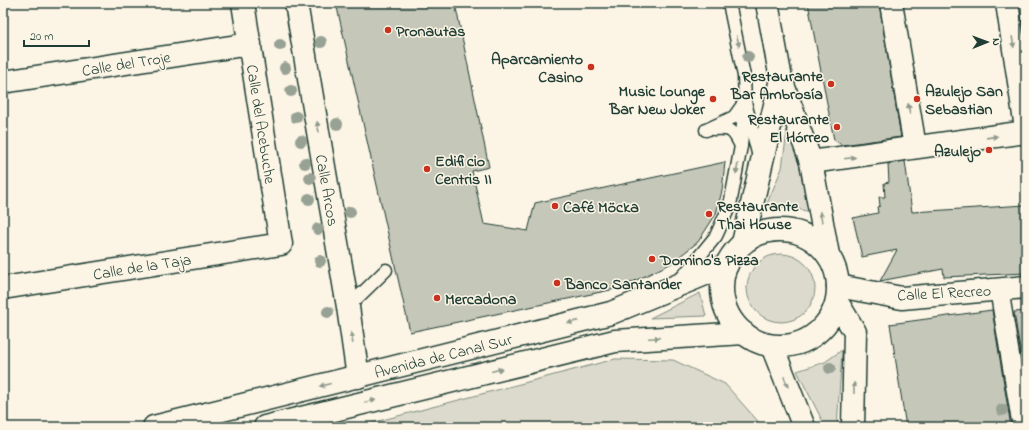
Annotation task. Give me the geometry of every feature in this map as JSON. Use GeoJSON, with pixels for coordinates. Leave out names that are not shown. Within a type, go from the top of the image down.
{"type":"FeatureCollection","features":[{"type":"Feature","properties":{"kind":"street","name":"Calle del Acebuche"},"geometry":{"type":"LineString","coordinates":[[243,3],[281,244]]}},
{"type":"Feature","properties":{"kind":"street","name":"Calle Arcos"},"geometry":{"type":"LineString","coordinates":[[296,3],[348,307],[358,376]]}},
{"type":"Feature","properties":{"kind":"street"},"geometry":{"type":"LineString","coordinates":[[767,3],[782,78],[811,162],[828,255],[835,269],[838,294],[855,332],[853,427]]}},
{"type":"Feature","properties":{"kind":"street"},"geometry":{"type":"LineString","coordinates":[[892,3],[916,147]]}},
{"type":"Feature","properties":{"kind":"street"},"geometry":{"type":"LineString","coordinates":[[1007,3],[1026,128]]}},
{"type":"Feature","properties":{"kind":"street","name":"Calle del Troje"},"geometry":{"type":"LineString","coordinates":[[3,82],[250,44]]}},
{"type":"Feature","properties":{"kind":"street"},"geometry":{"type":"LineString","coordinates":[[743,243],[782,78]]}},
{"type":"Feature","properties":{"kind":"street"},"geometry":{"type":"LineString","coordinates":[[811,162],[1026,132]]}},
{"type":"Feature","properties":{"kind":"street"},"geometry":{"type":"LineString","coordinates":[[828,255],[807,236],[784,229],[759,233],[743,243],[727,265],[722,290],[728,315],[744,334],[758,342],[772,346],[788,346],[806,341],[818,332],[829,320],[838,294]]}},
{"type":"Feature","properties":{"kind":"street","name":"Calle de la Taja"},"geometry":{"type":"LineString","coordinates":[[3,288],[281,244]]}},
{"type":"Feature","properties":{"kind":"street","name":"Avenida de Canal Sur"},"geometry":{"type":"LineString","coordinates":[[154,427],[611,313],[727,265]]}},
{"type":"Feature","properties":{"kind":"street","name":"Calle El Recreo"},"geometry":{"type":"LineString","coordinates":[[838,294],[902,298],[1026,287]]}},
{"type":"Feature","properties":{"kind":"street"},"geometry":{"type":"LineString","coordinates":[[999,289],[1022,427]]}},
{"type":"Feature","properties":{"kind":"street","name":"Avenida de Canal Sur"},"geometry":{"type":"LineString","coordinates":[[264,427],[615,341],[744,334]]}},
{"type":"Feature","properties":{"kind":"street"},"geometry":{"type":"LineString","coordinates":[[772,346],[804,427]]}},
{"type":"Feature","properties":{"kind":"lane"},"geometry":{"type":"LineString","coordinates":[[672,288],[692,267],[716,236],[730,205],[741,146],[745,102],[744,76],[729,3]]}},
{"type":"Feature","properties":{"kind":"lane"},"geometry":{"type":"LineString","coordinates":[[741,146],[734,132],[727,128],[706,130],[734,117],[745,102]]}},
{"type":"Feature","properties":{"kind":"lane"},"geometry":{"type":"LineString","coordinates":[[745,102],[761,165]]}},
{"type":"Feature","properties":{"kind":"lane"},"geometry":{"type":"LineString","coordinates":[[348,307],[386,270]]}},
{"type":"Feature","properties":{"kind":"shaded area"},"geometry":{"type":"Polygon","coordinates":[[[789,117],[802,165],[811,212],[788,207],[765,208],[782,168],[789,117]]]}},
{"type":"Feature","properties":{"kind":"shaded area"},"geometry":{"type":"Polygon","coordinates":[[[781,254],[794,257],[805,264],[812,275],[815,288],[812,301],[805,312],[794,319],[781,322],[768,319],[757,312],[750,301],[747,288],[750,275],[757,264],[768,257],[781,254]]]}},
{"type":"Feature","properties":{"kind":"shaded area"},"geometry":{"type":"Polygon","coordinates":[[[700,293],[706,316],[650,318],[700,293]]]}},
{"type":"Feature","properties":{"kind":"shaded area"},"geometry":{"type":"Polygon","coordinates":[[[842,350],[837,427],[824,427],[822,420],[797,371],[825,362],[842,350]]]}},
{"type":"Feature","properties":{"kind":"shaded area"},"geometry":{"type":"Polygon","coordinates":[[[615,359],[673,360],[725,384],[763,427],[356,427],[615,359]]]}},
{"type":"Feature","properties":{"kind":"building","name":"Edificio Centris II"},"geometry":{"type":"Polygon","coordinates":[[[336,3],[455,3],[489,167],[472,171],[484,224],[528,231],[535,203],[725,162],[722,191],[716,214],[698,242],[670,264],[620,288],[410,332],[336,3]]]}},
{"type":"Feature","properties":{"kind":"building"},"geometry":{"type":"Polygon","coordinates":[[[808,3],[879,3],[901,137],[842,145],[834,140],[808,3]]]}},
{"type":"Feature","properties":{"kind":"building"},"geometry":{"type":"Polygon","coordinates":[[[905,161],[912,212],[1026,205],[1026,273],[944,277],[943,269],[880,281],[897,250],[862,257],[853,218],[878,213],[877,207],[880,206],[879,197],[885,197],[884,183],[889,182],[888,164],[905,161]]]}},
{"type":"Feature","properties":{"kind":"building"},"geometry":{"type":"Polygon","coordinates":[[[992,310],[1011,427],[906,427],[890,324],[992,310]]]}},
{"type":"Feature","properties":{"kind":"building"},"geometry":{"type":"Polygon","coordinates":[[[1026,311],[1026,387],[1014,312],[1026,311]]]}},
{"type":"Feature","properties":{"kind":"place","name":"Pronautas"},"geometry":{"type":"Point","coordinates":[388,30]}},
{"type":"Feature","properties":{"kind":"place","name":"Aparcamiento Casino"},"geometry":{"type":"Point","coordinates":[591,67]}},
{"type":"Feature","properties":{"kind":"place","name":"Restaurante Bar Ambrosía"},"geometry":{"type":"Point","coordinates":[831,84]}},
{"type":"Feature","properties":{"kind":"place","name":"Music Lounge Bar New Joker"},"geometry":{"type":"Point","coordinates":[713,99]}},
{"type":"Feature","properties":{"kind":"place","name":"Azulejo San Sebastian"},"geometry":{"type":"Point","coordinates":[917,99]}},
{"type":"Feature","properties":{"kind":"place","name":"Restaurante El Hórreo"},"geometry":{"type":"Point","coordinates":[837,127]}},
{"type":"Feature","properties":{"kind":"place","name":"Azulejo"},"geometry":{"type":"Point","coordinates":[989,150]}},
{"type":"Feature","properties":{"kind":"place","name":"Edificio Centris II"},"geometry":{"type":"Point","coordinates":[427,169]}},
{"type":"Feature","properties":{"kind":"place","name":"Café Möcka"},"geometry":{"type":"Point","coordinates":[555,206]}},
{"type":"Feature","properties":{"kind":"place","name":"Restaurante Thai House"},"geometry":{"type":"Point","coordinates":[709,214]}},
{"type":"Feature","properties":{"kind":"place","name":"Domino's Pizza"},"geometry":{"type":"Point","coordinates":[652,259]}},
{"type":"Feature","properties":{"kind":"place","name":"Banco Santander"},"geometry":{"type":"Point","coordinates":[557,283]}},
{"type":"Feature","properties":{"kind":"place","name":"Mercadona"},"geometry":{"type":"Point","coordinates":[437,298]}}]}
